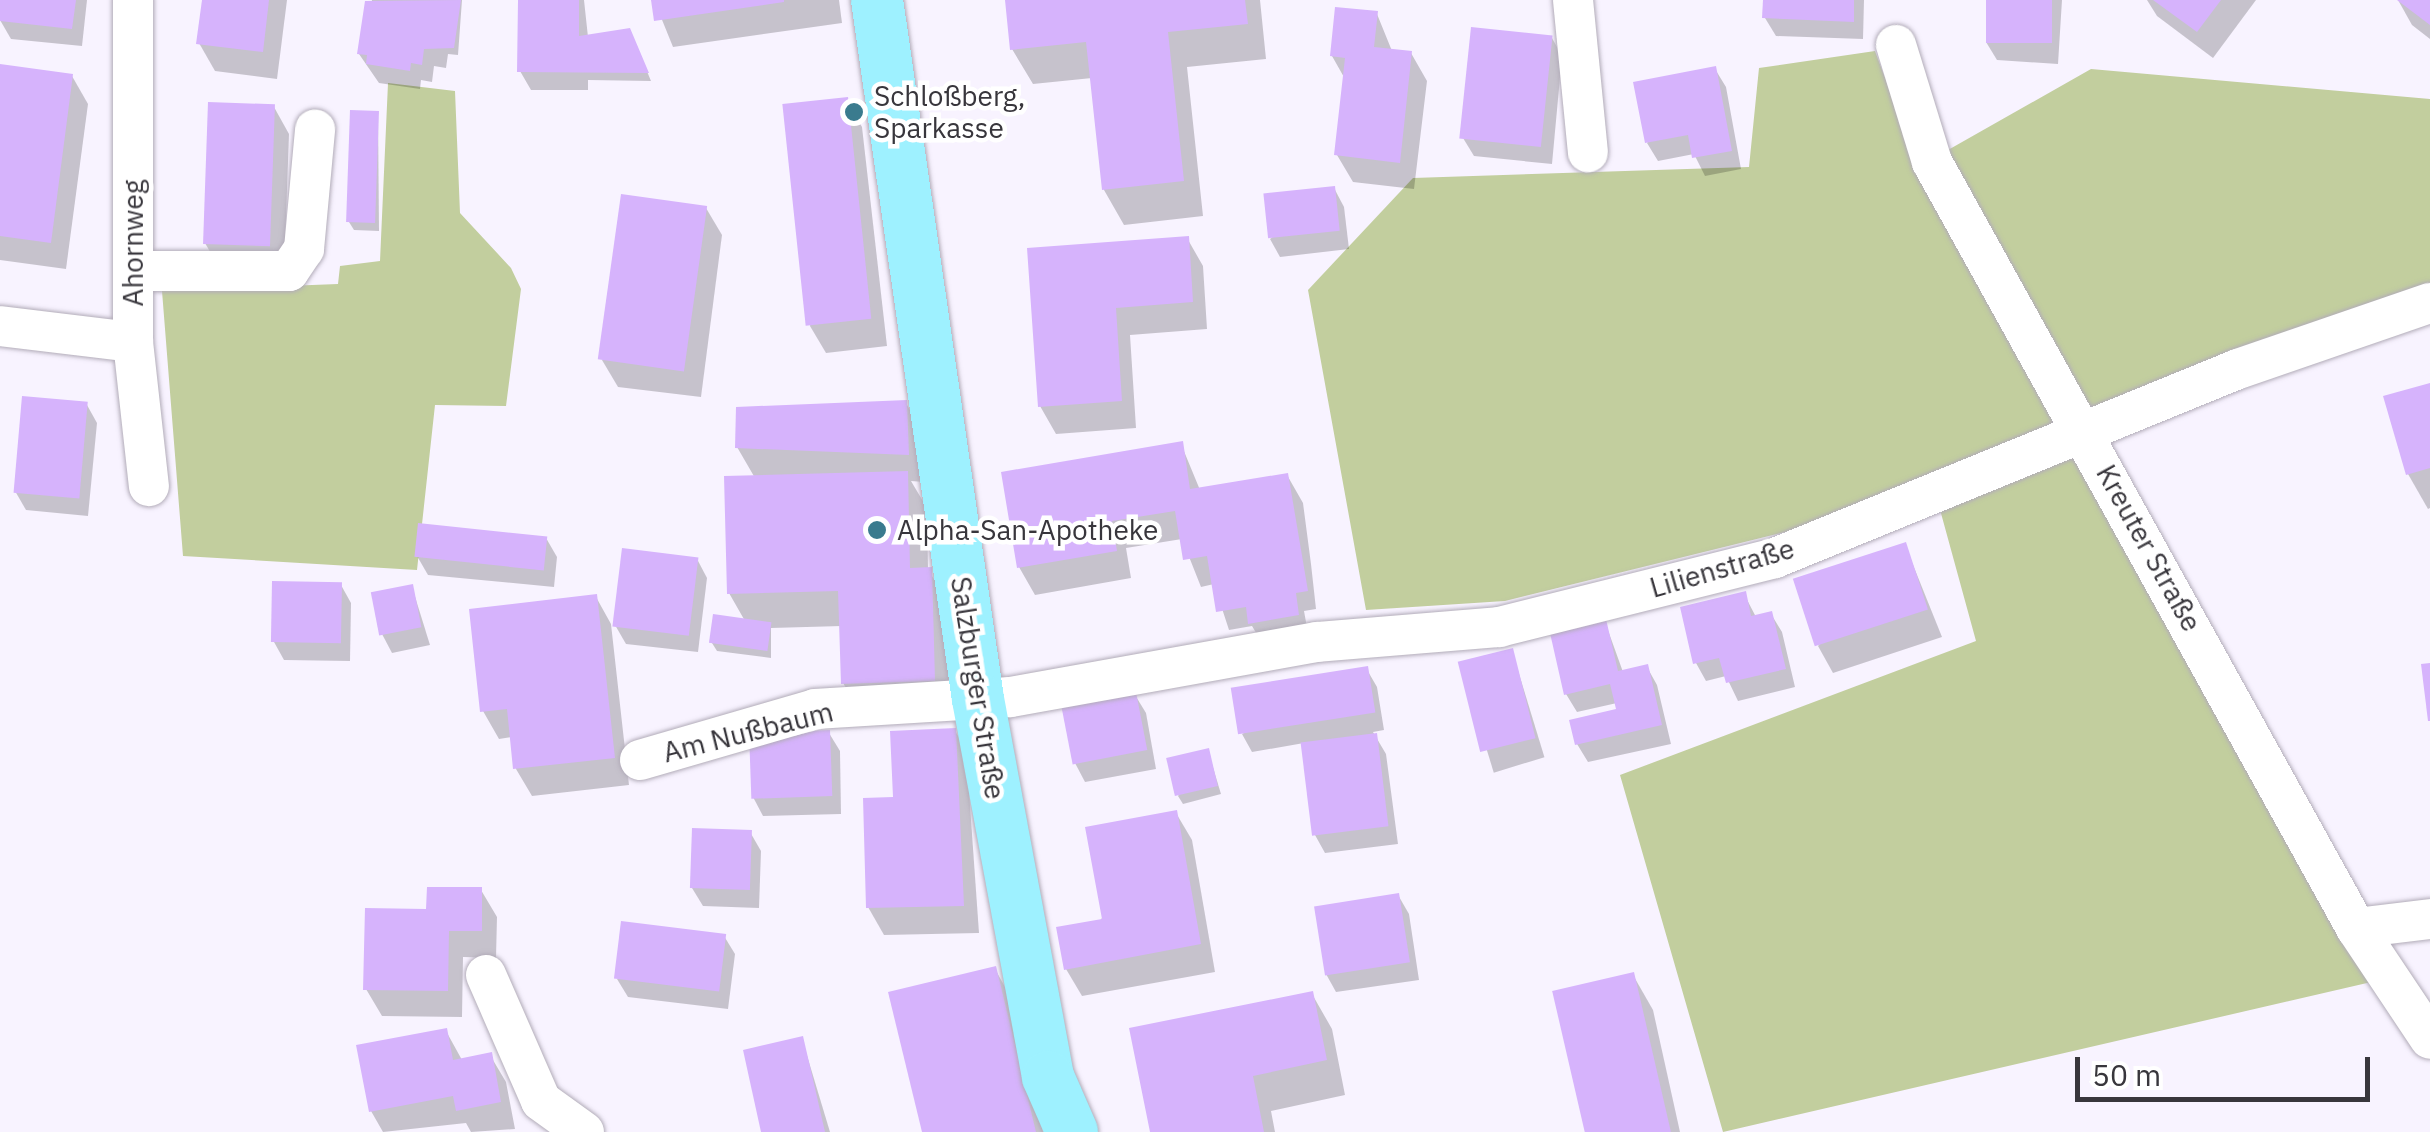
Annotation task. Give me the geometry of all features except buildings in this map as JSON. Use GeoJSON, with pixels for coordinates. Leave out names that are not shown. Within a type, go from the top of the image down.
{"type":"FeatureCollection","features":[{"type":"Feature","properties":{"kind":"main road","name":"Salzburger Straße"},"geometry":{"type":"LineString","coordinates":[[877,0],[978,699],[1048,1077],[1072,1132]]}},
{"type":"Feature","properties":{"kind":"street","name":"Ahornweg"},"geometry":{"type":"LineString","coordinates":[[133,0],[134,342],[149,486]]}},
{"type":"Feature","properties":{"kind":"street"},"geometry":{"type":"LineString","coordinates":[[1573,0],[1588,152]]}},
{"type":"Feature","properties":{"kind":"street","name":"Kreuter Straße"},"geometry":{"type":"LineString","coordinates":[[1896,46],[1932,162],[2086,434],[2356,928],[2430,1038]]}},
{"type":"Feature","properties":{"kind":"street"},"geometry":{"type":"LineString","coordinates":[[134,270],[289,271],[304,249],[316,130]]}},
{"type":"Feature","properties":{"kind":"street","name":"Lilienstraße"},"geometry":{"type":"LineString","coordinates":[[978,699],[1317,642],[1499,627],[1776,558],[2238,369],[2430,303]]}},
{"type":"Feature","properties":{"kind":"street"},"geometry":{"type":"LineString","coordinates":[[0,326],[134,342]]}},
{"type":"Feature","properties":{"kind":"street","name":"Am Nußbaum"},"geometry":{"type":"LineString","coordinates":[[640,760],[815,710],[978,699]]}},
{"type":"Feature","properties":{"kind":"street"},"geometry":{"type":"LineString","coordinates":[[2356,928],[2430,918]]}},
{"type":"Feature","properties":{"kind":"street"},"geometry":{"type":"LineString","coordinates":[[486,975],[541,1102],[584,1132]]}},
{"type":"Feature","properties":{"kind":"green space"},"geometry":{"type":"Polygon","coordinates":[[[1875,51],[1918,167],[2091,69],[2430,99],[2430,287],[2099,408],[2064,411],[2380,980],[1723,1132],[1620,775],[1976,641],[1936,495],[1505,601],[1366,610],[1308,290],[1413,178],[1749,167],[1759,68],[1875,51]]]}},
{"type":"Feature","properties":{"kind":"green space"},"geometry":{"type":"Polygon","coordinates":[[[388,83],[455,91],[460,213],[511,268],[521,289],[506,406],[435,405],[417,570],[183,556],[162,291],[338,284],[340,266],[380,261],[388,83]]]}},
{"type":"Feature","properties":{"kind":"place","name":"Schloßberg, Sparkasse"},"geometry":{"type":"Point","coordinates":[854,112]}},
{"type":"Feature","properties":{"kind":"place","name":"Alpha-San-Apotheke"},"geometry":{"type":"Point","coordinates":[877,530]}}]}
